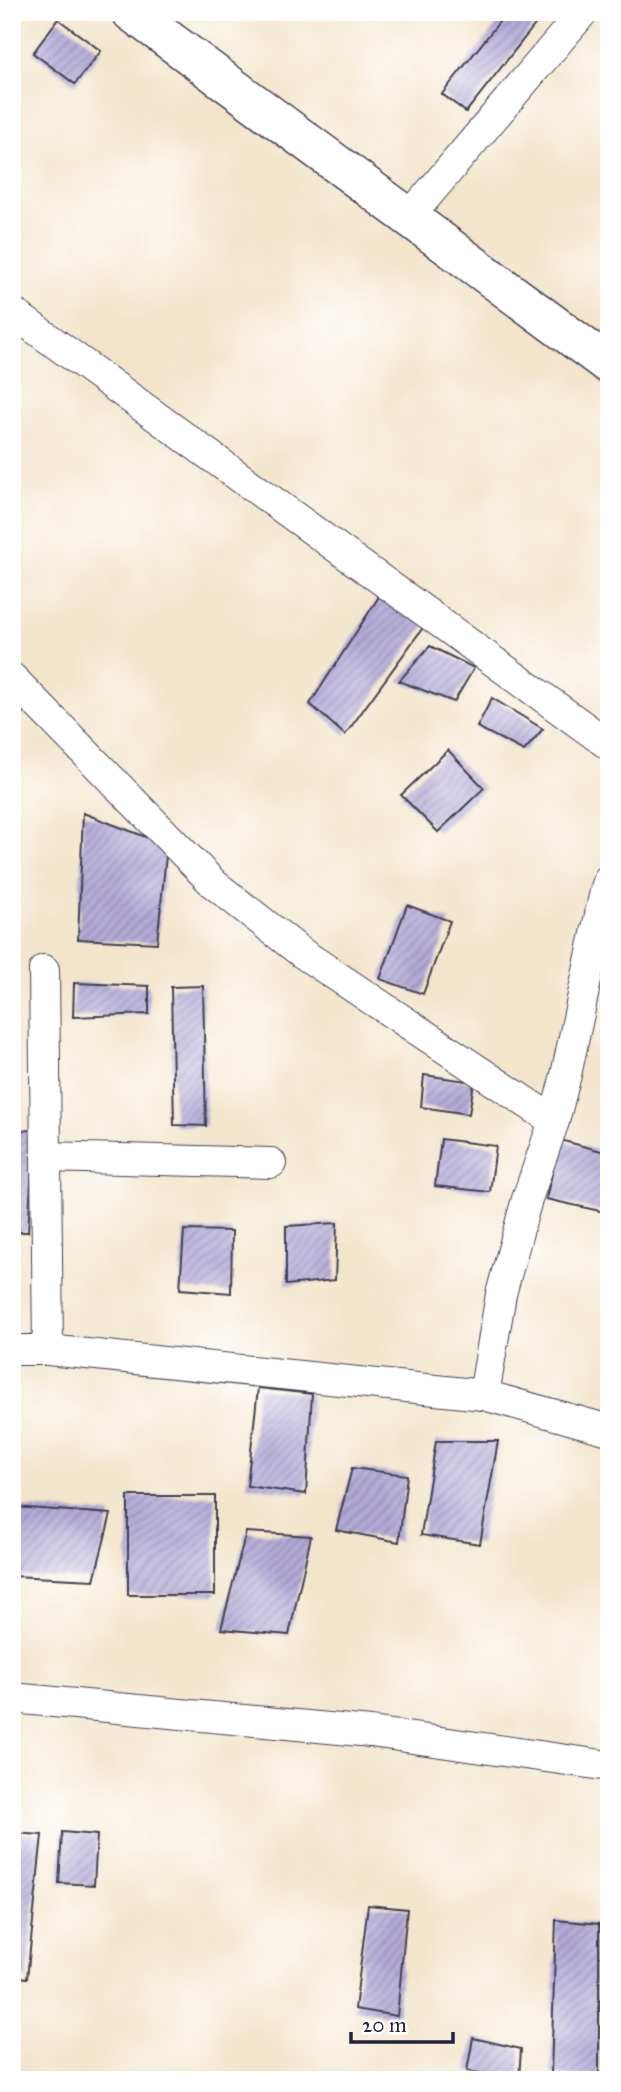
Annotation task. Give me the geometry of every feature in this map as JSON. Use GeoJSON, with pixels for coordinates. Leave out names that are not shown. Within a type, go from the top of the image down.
{"type":"FeatureCollection","features":[{"type":"Feature","properties":{"kind":"street"},"geometry":{"type":"LineString","coordinates":[[131,12],[609,364]]}},
{"type":"Feature","properties":{"kind":"street"},"geometry":{"type":"LineString","coordinates":[[409,218],[583,12]]}},
{"type":"Feature","properties":{"kind":"street"},"geometry":{"type":"LineString","coordinates":[[12,312],[609,745]]}},
{"type":"Feature","properties":{"kind":"street"},"geometry":{"type":"LineString","coordinates":[[12,678],[214,884],[302,953],[554,1121]]}},
{"type":"Feature","properties":{"kind":"street"},"geometry":{"type":"LineString","coordinates":[[484,1395],[501,1294],[527,1199],[554,1121],[566,1075],[609,879]]}},
{"type":"Feature","properties":{"kind":"street"},"geometry":{"type":"LineString","coordinates":[[44,970],[48,1350]]}},
{"type":"Feature","properties":{"kind":"street"},"geometry":{"type":"LineString","coordinates":[[46,1157],[271,1163]]}},
{"type":"Feature","properties":{"kind":"street"},"geometry":{"type":"LineString","coordinates":[[12,1349],[48,1350],[484,1395],[609,1430]]}},
{"type":"Feature","properties":{"kind":"street"},"geometry":{"type":"LineString","coordinates":[[12,1698],[371,1732],[609,1766]]}},
{"type":"Feature","properties":{"kind":"building"},"geometry":{"type":"Polygon","coordinates":[[[507,12],[545,12],[466,112],[442,94],[507,12]]]}},
{"type":"Feature","properties":{"kind":"building"},"geometry":{"type":"Polygon","coordinates":[[[58,19],[101,51],[75,84],[33,53],[58,19]]]}},
{"type":"Feature","properties":{"kind":"building"},"geometry":{"type":"Polygon","coordinates":[[[380,595],[427,622],[345,735],[310,704],[380,595]]]}},
{"type":"Feature","properties":{"kind":"building"},"geometry":{"type":"Polygon","coordinates":[[[430,646],[474,668],[454,702],[399,681],[430,646]]]}},
{"type":"Feature","properties":{"kind":"building"},"geometry":{"type":"Polygon","coordinates":[[[492,698],[543,729],[524,751],[477,727],[492,698]]]}},
{"type":"Feature","properties":{"kind":"building"},"geometry":{"type":"Polygon","coordinates":[[[448,750],[484,788],[438,832],[401,795],[448,750]]]}},
{"type":"Feature","properties":{"kind":"building"},"geometry":{"type":"Polygon","coordinates":[[[83,813],[167,845],[157,943],[78,939],[83,813]]]}},
{"type":"Feature","properties":{"kind":"building"},"geometry":{"type":"Polygon","coordinates":[[[407,905],[450,921],[423,994],[380,979],[407,905]]]}},
{"type":"Feature","properties":{"kind":"building"},"geometry":{"type":"Polygon","coordinates":[[[74,983],[149,986],[149,1014],[73,1017],[74,983]]]}},
{"type":"Feature","properties":{"kind":"building"},"geometry":{"type":"Polygon","coordinates":[[[203,986],[206,1126],[174,1125],[171,987],[203,986]]]}},
{"type":"Feature","properties":{"kind":"building"},"geometry":{"type":"Polygon","coordinates":[[[424,1075],[474,1082],[469,1114],[421,1107],[424,1075]]]}},
{"type":"Feature","properties":{"kind":"building"},"geometry":{"type":"Polygon","coordinates":[[[34,1130],[28,1232],[12,1232],[12,1131],[34,1130]]]}},
{"type":"Feature","properties":{"kind":"building"},"geometry":{"type":"Polygon","coordinates":[[[441,1139],[496,1146],[490,1192],[435,1186],[441,1139]]]}},
{"type":"Feature","properties":{"kind":"building"},"geometry":{"type":"Polygon","coordinates":[[[560,1140],[609,1153],[609,1213],[546,1199],[560,1140]]]}},
{"type":"Feature","properties":{"kind":"building"},"geometry":{"type":"Polygon","coordinates":[[[337,1223],[335,1280],[286,1285],[286,1226],[337,1223]]]}},
{"type":"Feature","properties":{"kind":"building"},"geometry":{"type":"Polygon","coordinates":[[[184,1230],[232,1231],[231,1293],[180,1289],[184,1230]]]}},
{"type":"Feature","properties":{"kind":"building"},"geometry":{"type":"Polygon","coordinates":[[[258,1388],[312,1394],[306,1494],[247,1486],[258,1388]]]}},
{"type":"Feature","properties":{"kind":"building"},"geometry":{"type":"Polygon","coordinates":[[[436,1441],[498,1441],[480,1544],[421,1535],[436,1441]]]}},
{"type":"Feature","properties":{"kind":"building"},"geometry":{"type":"Polygon","coordinates":[[[352,1468],[407,1475],[399,1542],[336,1530],[352,1468]]]}},
{"type":"Feature","properties":{"kind":"building"},"geometry":{"type":"Polygon","coordinates":[[[128,1496],[215,1496],[215,1595],[128,1595],[128,1496]]]}},
{"type":"Feature","properties":{"kind":"building"},"geometry":{"type":"Polygon","coordinates":[[[14,1507],[111,1514],[94,1580],[12,1576],[14,1507]]]}},
{"type":"Feature","properties":{"kind":"building"},"geometry":{"type":"Polygon","coordinates":[[[246,1532],[311,1536],[289,1635],[221,1629],[246,1532]]]}},
{"type":"Feature","properties":{"kind":"building"},"geometry":{"type":"Polygon","coordinates":[[[62,1832],[97,1835],[94,1885],[59,1883],[62,1832]]]}},
{"type":"Feature","properties":{"kind":"building"},"geometry":{"type":"Polygon","coordinates":[[[12,1833],[42,1835],[27,1978],[12,1976],[12,1833]]]}},
{"type":"Feature","properties":{"kind":"building"},"geometry":{"type":"Polygon","coordinates":[[[368,1905],[407,1909],[397,2016],[355,2009],[368,1905]]]}},
{"type":"Feature","properties":{"kind":"building"},"geometry":{"type":"Polygon","coordinates":[[[556,1920],[599,1924],[599,2080],[551,2074],[556,1920]]]}},
{"type":"Feature","properties":{"kind":"building"},"geometry":{"type":"Polygon","coordinates":[[[473,2038],[521,2049],[519,2079],[467,2071],[473,2038]]]}}]}
